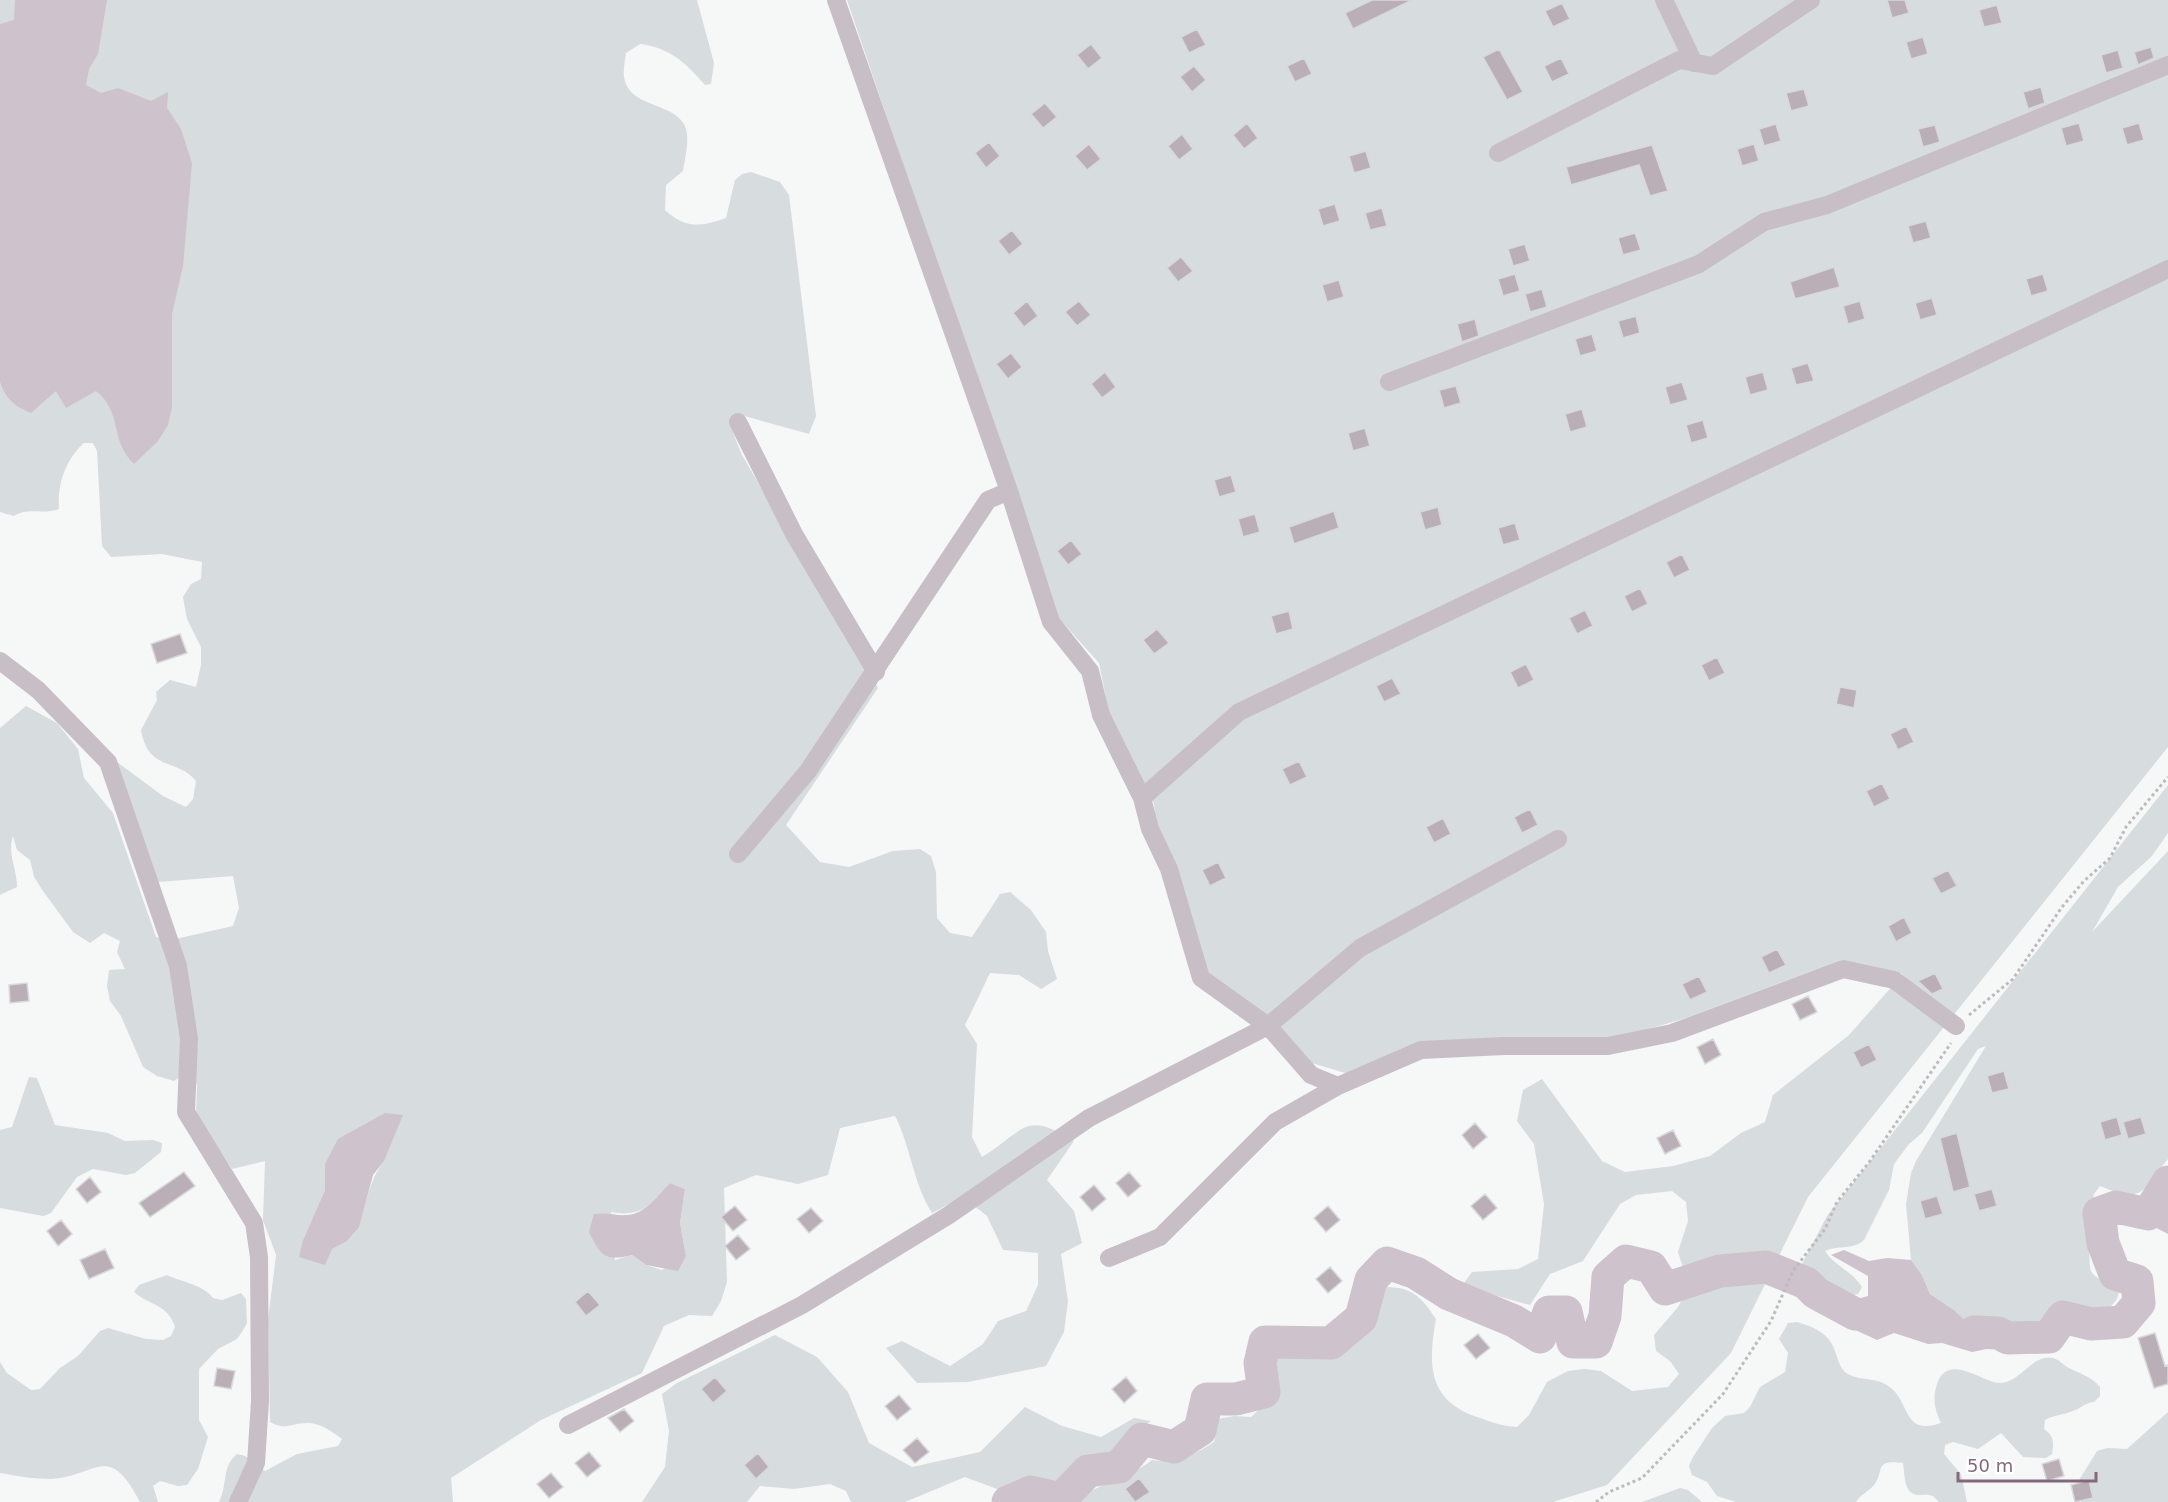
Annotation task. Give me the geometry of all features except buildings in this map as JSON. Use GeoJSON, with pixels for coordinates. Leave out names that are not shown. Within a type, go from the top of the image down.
{"type":"FeatureCollection","features":[{"type":"Feature","properties":{"kind":"lane"},"geometry":{"type":"LineString","coordinates":[[836,0],[1009,491],[1051,622],[1090,670],[1101,715],[1142,798],[1150,829],[1169,869],[1201,978],[1268,1026],[1311,1075],[1338,1086]]}},
{"type":"Feature","properties":{"kind":"lane"},"geometry":{"type":"LineString","coordinates":[[1664,0],[1694,63]]}},
{"type":"Feature","properties":{"kind":"lane"},"geometry":{"type":"LineString","coordinates":[[1498,153],[1679,60],[1713,66],[1811,0]]}},
{"type":"Feature","properties":{"kind":"lane"},"geometry":{"type":"LineString","coordinates":[[1389,382],[1699,264],[1764,222],[1827,205],[2168,65]]}},
{"type":"Feature","properties":{"kind":"lane"},"geometry":{"type":"LineString","coordinates":[[1142,798],[1239,712],[2168,268]]}},
{"type":"Feature","properties":{"kind":"lane"},"geometry":{"type":"LineString","coordinates":[[738,422],[794,534],[876,672]]}},
{"type":"Feature","properties":{"kind":"lane"},"geometry":{"type":"LineString","coordinates":[[738,854],[808,771],[876,672],[988,500],[1009,491]]}},
{"type":"Feature","properties":{"kind":"lane"},"geometry":{"type":"LineString","coordinates":[[0,661],[38,690],[108,762],[178,966],[189,1040],[186,1112],[254,1223],[259,1257],[260,1401],[256,1463],[238,1502]]}},
{"type":"Feature","properties":{"kind":"lane"},"geometry":{"type":"LineString","coordinates":[[568,1425],[802,1305],[949,1215],[1089,1118],[1268,1026],[1360,948],[1558,839]]}},
{"type":"Feature","properties":{"kind":"lane"},"geometry":{"type":"LineString","coordinates":[[1109,1258],[1160,1237],[1275,1122],[1338,1086],[1421,1050],[1504,1046],[1608,1046],[1672,1033],[1843,969],[1894,980],[1959,1028]]}},
{"type":"Feature","properties":{"kind":"path"},"geometry":{"type":"LineString","coordinates":[[1596,1502],[1610,1492],[1642,1478],[1723,1394],[1771,1321],[1793,1271],[1826,1229],[1837,1202],[1870,1161],[1959,1028],[2013,979],[2062,908],[2084,881],[2110,858],[2126,827],[2168,777]]}},
{"type":"Feature","properties":{"kind":"shaded area"},"geometry":{"type":"Polygon","coordinates":[[[0,0],[697,0],[714,63],[711,84],[705,85],[676,57],[660,49],[640,44],[626,53],[624,77],[627,87],[633,94],[678,117],[686,129],[687,148],[683,171],[666,185],[665,210],[673,216],[680,221],[694,224],[726,218],[735,180],[742,174],[751,172],[780,182],[789,195],[816,416],[809,434],[737,414],[729,423],[742,455],[878,688],[786,825],[820,862],[849,867],[893,851],[920,849],[931,856],[936,872],[937,918],[950,933],[972,937],[1000,894],[1010,892],[1031,910],[1046,932],[1048,951],[1057,979],[1041,989],[1019,975],[990,973],[965,1025],[977,1044],[972,1137],[982,1157],[1016,1133],[1034,1125],[1057,1131],[1074,1141],[1047,1180],[1074,1211],[1082,1243],[1061,1254],[1068,1301],[1064,1332],[1046,1366],[968,1382],[917,1383],[886,1348],[902,1341],[950,1366],[983,1344],[998,1321],[1026,1311],[1038,1285],[1038,1253],[1003,1250],[987,1216],[963,1197],[932,1213],[920,1190],[895,1116],[840,1128],[828,1175],[798,1184],[756,1175],[724,1188],[727,1282],[721,1301],[712,1316],[689,1315],[664,1326],[642,1373],[541,1420],[451,1478],[453,1502],[219,1502],[227,1470],[237,1454],[245,1456],[265,1471],[297,1454],[338,1446],[342,1439],[317,1424],[301,1423],[280,1426],[270,1422],[268,1320],[276,1255],[263,1220],[265,1161],[232,1169],[196,1114],[197,1085],[190,1071],[174,1081],[157,1076],[143,1067],[121,1016],[110,1001],[107,986],[109,970],[125,969],[117,952],[120,941],[104,933],[90,943],[73,932],[34,877],[30,860],[17,850],[13,836],[11,849],[17,887],[0,895],[0,728],[26,706],[57,723],[78,749],[84,778],[113,813],[156,937],[171,940],[233,926],[239,908],[233,876],[158,882],[117,762],[163,796],[186,807],[193,799],[196,781],[181,769],[157,759],[145,743],[141,730],[157,700],[156,692],[170,680],[196,687],[201,665],[201,647],[187,619],[183,597],[191,584],[201,579],[202,562],[162,554],[111,557],[102,546],[97,451],[93,443],[84,443],[68,464],[61,481],[59,509],[25,512],[14,516],[0,512],[0,0]],[[384,1161],[325,1190],[303,1240],[332,1249],[345,1240],[359,1220],[376,1173],[384,1161]],[[670,1183],[645,1208],[630,1213],[611,1212],[615,1260],[632,1255],[646,1265],[662,1270],[686,1256],[680,1223],[685,1189],[670,1183]]]}},
{"type":"Feature","properties":{"kind":"shaded area"},"geometry":{"type":"Polygon","coordinates":[[[15,0],[107,0],[98,54],[89,69],[86,85],[101,93],[118,88],[151,101],[168,92],[167,108],[181,129],[192,163],[183,266],[172,314],[172,407],[168,425],[158,441],[134,464],[121,445],[110,408],[96,391],[66,408],[56,391],[31,413],[11,401],[0,382],[0,24],[14,20],[15,0]]]}},
{"type":"Feature","properties":{"kind":"shaded area"},"geometry":{"type":"Polygon","coordinates":[[[847,0],[2168,0],[2168,747],[1808,1197],[1731,1353],[1607,1485],[1553,1502],[1074,1502],[1152,1460],[1169,1461],[1199,1451],[1214,1442],[1218,1419],[1234,1416],[1251,1417],[1264,1404],[1278,1357],[1296,1353],[1331,1356],[1361,1336],[1369,1322],[1378,1287],[1406,1290],[1419,1297],[1424,1303],[1436,1319],[1432,1365],[1440,1390],[1448,1401],[1461,1410],[1487,1421],[1517,1427],[1529,1415],[1547,1382],[1568,1371],[1585,1369],[1601,1371],[1632,1391],[1668,1387],[1679,1374],[1670,1361],[1656,1351],[1654,1335],[1678,1307],[1689,1286],[1678,1252],[1688,1221],[1686,1202],[1672,1191],[1636,1195],[1620,1204],[1583,1261],[1550,1274],[1530,1305],[1462,1286],[1472,1272],[1518,1269],[1538,1259],[1544,1204],[1534,1144],[1517,1121],[1523,1090],[1542,1079],[1602,1161],[1625,1172],[1673,1166],[1710,1156],[1741,1133],[1765,1122],[1773,1095],[1849,1035],[1903,974],[1841,960],[1686,1018],[1617,1038],[1421,1042],[1352,1075],[1308,1062],[1207,977],[1156,828],[1154,804],[1110,718],[1099,663],[1056,615],[847,0]]]}},
{"type":"Feature","properties":{"kind":"shaded area"},"geometry":{"type":"Polygon","coordinates":[[[2168,785],[2168,833],[2152,856],[2118,887],[2092,932],[2168,851],[2168,1159],[2147,1186],[2135,1194],[2115,1192],[2100,1186],[2094,1194],[2089,1256],[2091,1271],[2096,1277],[2119,1288],[2116,1300],[2106,1310],[2062,1307],[2054,1312],[2043,1327],[1988,1322],[1972,1327],[1954,1310],[1930,1294],[1922,1275],[1911,1260],[1906,1204],[1911,1173],[1986,1046],[1978,1049],[1922,1133],[1909,1144],[1894,1164],[1889,1190],[1864,1240],[1856,1245],[1825,1251],[1862,1287],[1858,1294],[1836,1293],[1802,1273],[1802,1264],[1827,1216],[2168,785]]]}},
{"type":"Feature","properties":{"kind":"shaded area"},"geometry":{"type":"Polygon","coordinates":[[[29,1077],[37,1078],[55,1125],[108,1133],[125,1141],[153,1140],[162,1143],[161,1152],[135,1173],[126,1175],[93,1169],[77,1177],[51,1213],[43,1216],[0,1208],[0,1130],[12,1127],[29,1077]]]}},
{"type":"Feature","properties":{"kind":"shaded area"},"geometry":{"type":"Polygon","coordinates":[[[385,1113],[403,1115],[384,1161],[373,1175],[359,1227],[347,1241],[332,1249],[325,1265],[299,1257],[303,1240],[325,1190],[325,1164],[338,1139],[385,1113]]]}},
{"type":"Feature","properties":{"kind":"shaded area"},"geometry":{"type":"Polygon","coordinates":[[[670,1183],[685,1189],[680,1223],[686,1256],[678,1271],[646,1265],[632,1255],[615,1258],[604,1255],[589,1232],[594,1214],[634,1214],[651,1203],[670,1183]]]}},
{"type":"Feature","properties":{"kind":"shaded area"},"geometry":{"type":"Polygon","coordinates":[[[2155,1186],[2168,1199],[2168,1234],[2116,1207],[2143,1206],[2155,1186]]]}},
{"type":"Feature","properties":{"kind":"shaded area"},"geometry":{"type":"Polygon","coordinates":[[[1844,1250],[1869,1261],[1887,1258],[1911,1260],[1922,1275],[1930,1294],[1954,1310],[1972,1327],[1988,1322],[2019,1326],[2016,1343],[1972,1352],[1942,1343],[1928,1344],[1894,1333],[1877,1340],[1823,1315],[1811,1300],[1821,1290],[1850,1301],[1868,1296],[1868,1276],[1831,1255],[1844,1250]]]}},
{"type":"Feature","properties":{"kind":"shaded area"},"geometry":{"type":"Polygon","coordinates":[[[167,1275],[198,1287],[213,1298],[222,1300],[241,1293],[246,1299],[247,1323],[242,1332],[237,1339],[218,1349],[199,1369],[199,1420],[208,1437],[198,1469],[187,1485],[178,1486],[160,1481],[153,1486],[158,1502],[140,1502],[129,1483],[119,1472],[110,1467],[101,1466],[67,1477],[51,1479],[0,1473],[0,1362],[7,1373],[31,1390],[40,1389],[60,1368],[78,1356],[100,1331],[108,1328],[146,1339],[163,1340],[171,1336],[175,1327],[168,1314],[134,1292],[139,1285],[167,1275]]]}},
{"type":"Feature","properties":{"kind":"shaded area"},"geometry":{"type":"Polygon","coordinates":[[[1797,1322],[1825,1335],[1840,1365],[1849,1375],[1880,1382],[1893,1390],[1912,1421],[1919,1425],[1928,1426],[1941,1423],[1934,1400],[1937,1384],[1942,1375],[1949,1370],[1958,1369],[2001,1383],[2015,1378],[2039,1360],[2053,1358],[2093,1380],[2100,1387],[2100,1396],[2094,1402],[2045,1420],[2044,1429],[2050,1434],[2053,1443],[2052,1454],[2046,1458],[2023,1457],[2001,1433],[1978,1449],[1953,1442],[1945,1445],[1944,1454],[1961,1474],[1967,1502],[1939,1502],[1933,1496],[1913,1494],[1907,1487],[1903,1463],[1894,1462],[1881,1467],[1874,1485],[1856,1502],[1736,1502],[1717,1496],[1707,1482],[1692,1475],[1689,1466],[1693,1457],[1712,1428],[1725,1416],[1744,1413],[1750,1407],[1760,1387],[1785,1372],[1788,1353],[1779,1339],[1788,1323],[1797,1322]]]}},
{"type":"Feature","properties":{"kind":"shaded area"},"geometry":{"type":"Polygon","coordinates":[[[775,1335],[817,1357],[848,1392],[869,1443],[912,1467],[980,1452],[1025,1407],[1062,1426],[1101,1437],[1134,1418],[1151,1421],[1134,1431],[1112,1456],[1103,1459],[1086,1458],[1078,1461],[1050,1486],[997,1489],[965,1477],[905,1502],[851,1502],[846,1491],[830,1484],[794,1489],[760,1486],[747,1502],[642,1502],[665,1467],[669,1431],[662,1394],[677,1383],[775,1335]]]}},
{"type":"Feature","properties":{"kind":"shaded area"},"geometry":{"type":"Polygon","coordinates":[[[2168,1412],[2168,1502],[2081,1502],[2076,1485],[2097,1451],[2107,1448],[2127,1449],[2168,1412]]]}},
{"type":"Feature","properties":{"kind":"shaded area"},"geometry":{"type":"Polygon","coordinates":[[[1680,1488],[1688,1490],[1702,1502],[1642,1502],[1680,1488]]]}},
{"type":"Feature","properties":{"kind":"waterway"},"geometry":{"type":"LineString","coordinates":[[1974,1332],[1998,1333],[2008,1338],[2049,1337],[2063,1317],[2091,1324],[2123,1322],[2139,1303],[2137,1281],[2115,1274],[2103,1243],[2099,1213],[2116,1207],[2148,1214],[2168,1182]]}},
{"type":"Feature","properties":{"kind":"waterway"},"geometry":{"type":"LineString","coordinates":[[1008,1502],[1031,1492],[1061,1499],[1088,1471],[1119,1467],[1142,1439],[1174,1447],[1200,1430],[1207,1399],[1236,1399],[1264,1392],[1260,1363],[1265,1342],[1331,1343],[1361,1318],[1371,1280],[1387,1263],[1416,1273],[1449,1294],[1514,1321],[1540,1337],[1549,1312],[1566,1312],[1573,1342],[1596,1342],[1605,1316],[1608,1277],[1626,1261],[1651,1267],[1665,1289],[1720,1271],[1766,1267],[1806,1283],[1816,1293],[1855,1314]]}}]}
